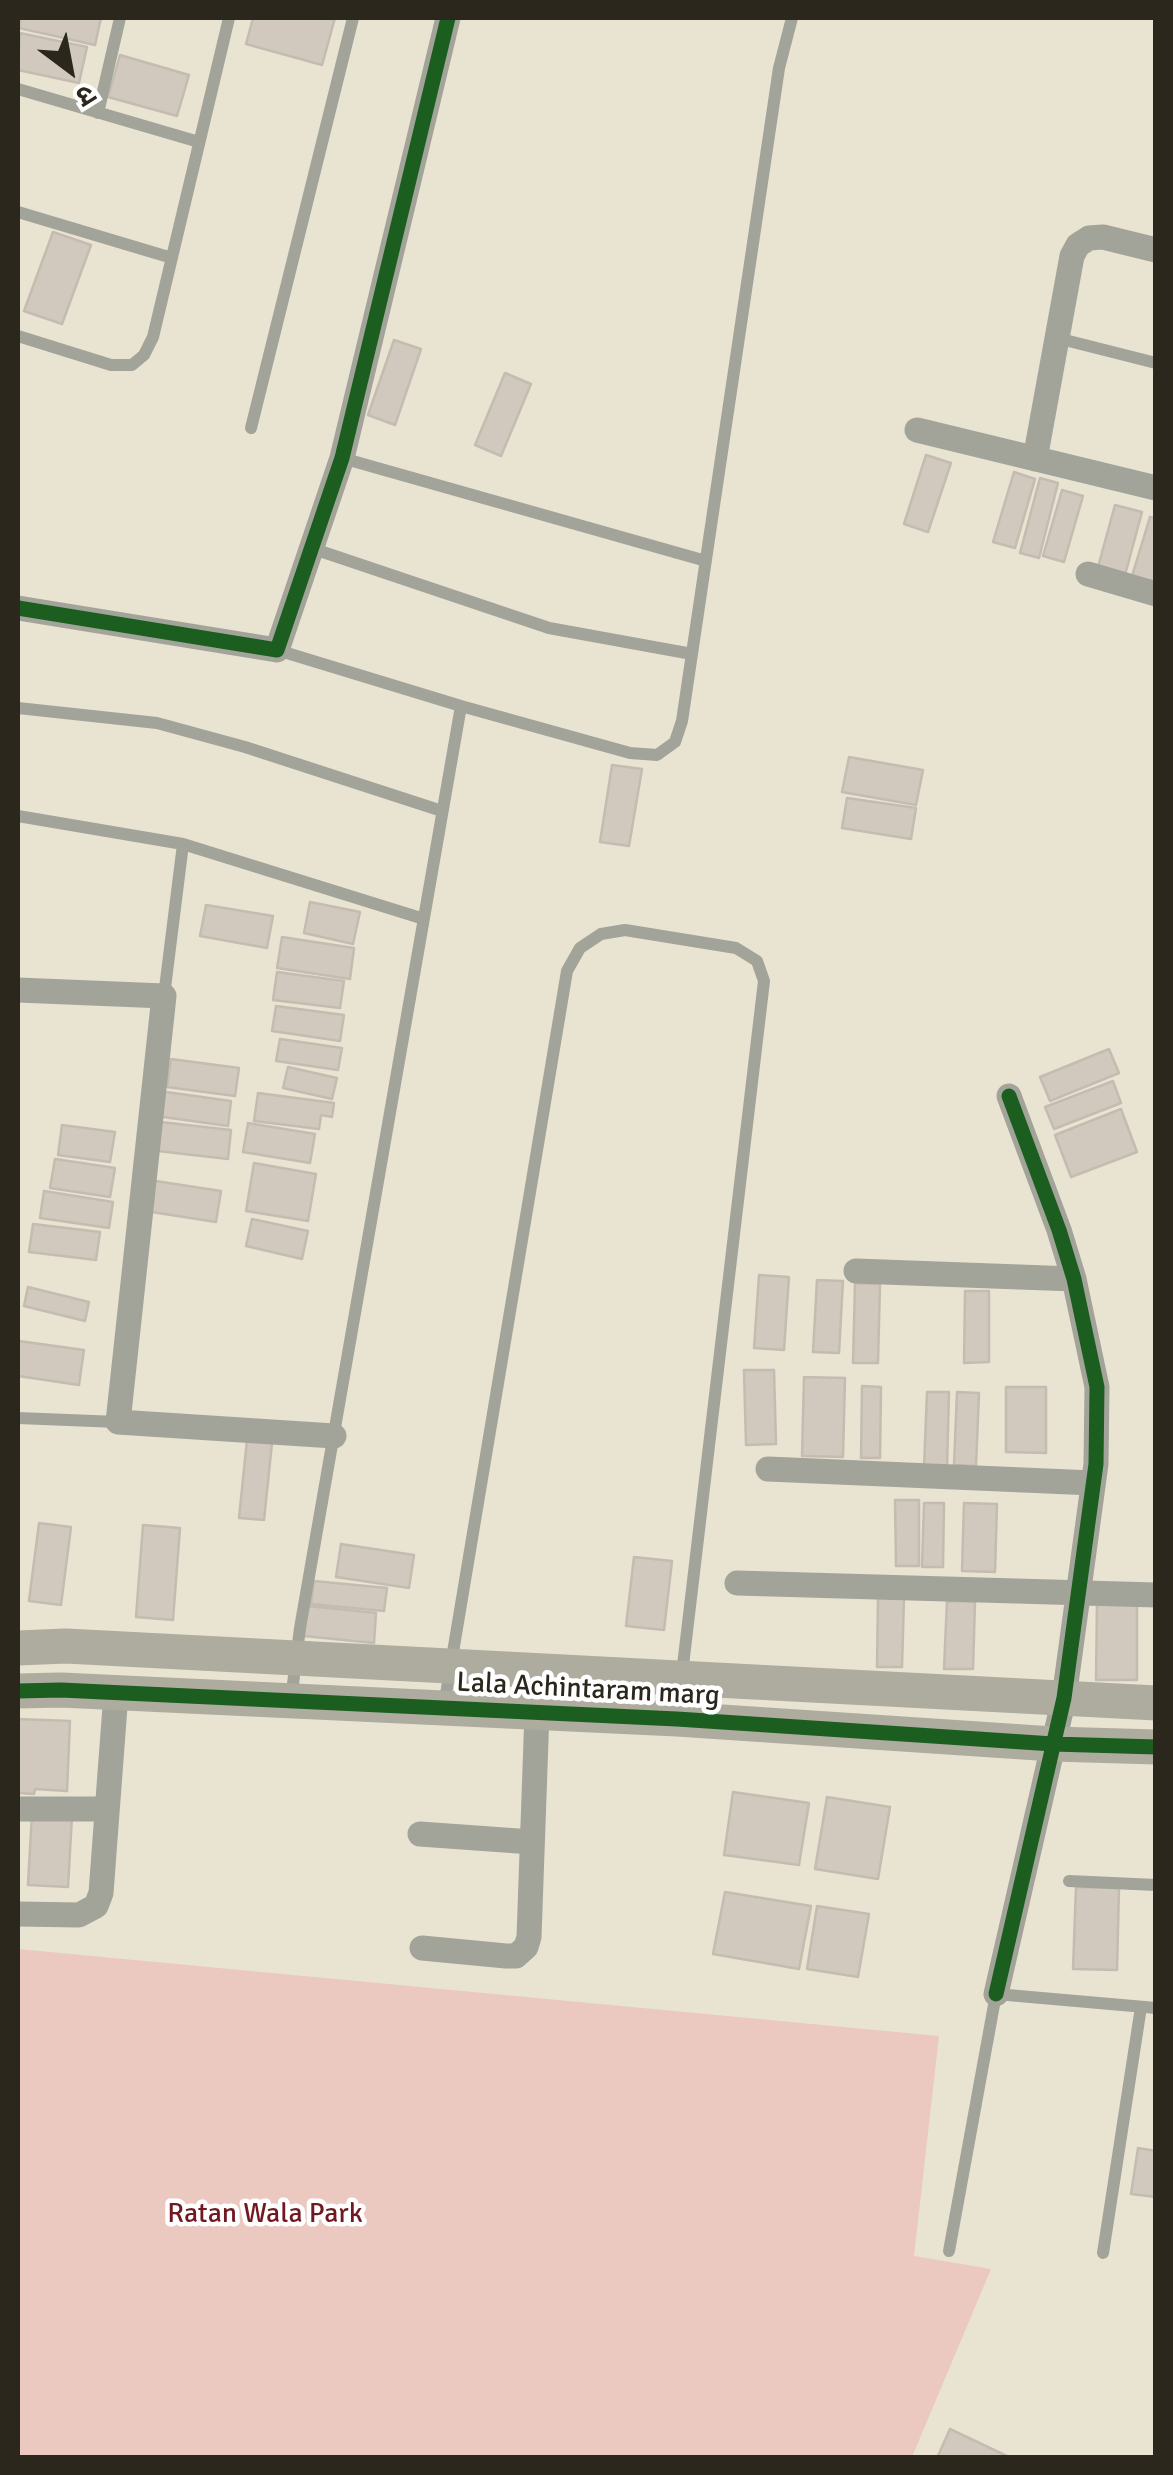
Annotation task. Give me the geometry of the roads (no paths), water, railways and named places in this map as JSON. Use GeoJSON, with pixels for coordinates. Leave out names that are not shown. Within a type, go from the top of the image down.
{"type":"FeatureCollection","features":[{"type":"Feature","properties":{"kind":"street"},"geometry":{"type":"LineString","coordinates":[[18,608],[277,650],[342,458],[448,18]]}},
{"type":"Feature","properties":{"kind":"street"},"geometry":{"type":"LineString","coordinates":[[1035,459],[1072,256],[1078,244],[1103,236],[1156,250]]}},
{"type":"Feature","properties":{"kind":"street"},"geometry":{"type":"LineString","coordinates":[[917,430],[1156,488]]}},
{"type":"Feature","properties":{"kind":"street"},"geometry":{"type":"LineString","coordinates":[[1088,574],[1156,594]]}},
{"type":"Feature","properties":{"kind":"street"},"geometry":{"type":"LineString","coordinates":[[18,990],[164,996],[118,1422],[334,1436]]}},
{"type":"Feature","properties":{"kind":"street"},"geometry":{"type":"LineString","coordinates":[[996,1994],[1064,1698],[1093,1484],[1097,1387],[1074,1279],[1009,1096]]}},
{"type":"Feature","properties":{"kind":"street"},"geometry":{"type":"LineString","coordinates":[[856,1271],[1074,1279]]}},
{"type":"Feature","properties":{"kind":"street"},"geometry":{"type":"LineString","coordinates":[[768,1469],[1093,1484]]}},
{"type":"Feature","properties":{"kind":"street"},"geometry":{"type":"LineString","coordinates":[[737,1583],[1156,1595]]}},
{"type":"Feature","properties":{"kind":"street","name":"Lala Achintaram marg"},"geometry":{"type":"LineString","coordinates":[[18,1648],[66,1646],[1156,1703]]}},
{"type":"Feature","properties":{"kind":"street","name":"Lala Achintaram marg"},"geometry":{"type":"LineString","coordinates":[[18,1691],[116,1692],[677,1719],[1156,1748]]}},
{"type":"Feature","properties":{"kind":"street"},"geometry":{"type":"LineString","coordinates":[[18,1914],[79,1915],[96,1906],[101,1893],[116,1692]]}},
{"type":"Feature","properties":{"kind":"street"},"geometry":{"type":"LineString","coordinates":[[422,1948],[516,1956],[526,1947],[530,1937],[536,1712]]}},
{"type":"Feature","properties":{"kind":"street"},"geometry":{"type":"LineString","coordinates":[[18,1809],[108,1810]]}},
{"type":"Feature","properties":{"kind":"street"},"geometry":{"type":"LineString","coordinates":[[420,1834],[532,1842]]}},
{"type":"Feature","properties":{"kind":"lane"},"geometry":{"type":"LineString","coordinates":[[98,112],[120,18]]}},
{"type":"Feature","properties":{"kind":"lane"},"geometry":{"type":"LineString","coordinates":[[18,336],[111,365],[132,366],[144,355],[152,338],[229,18]]}},
{"type":"Feature","properties":{"kind":"lane"},"geometry":{"type":"LineString","coordinates":[[251,428],[353,18]]}},
{"type":"Feature","properties":{"kind":"lane"},"geometry":{"type":"LineString","coordinates":[[277,650],[630,753],[657,755],[675,742],[682,721],[779,68],[792,18]]}},
{"type":"Feature","properties":{"kind":"lane"},"geometry":{"type":"LineString","coordinates":[[18,89],[199,142]]}},
{"type":"Feature","properties":{"kind":"lane"},"geometry":{"type":"LineString","coordinates":[[18,212],[172,258]]}},
{"type":"Feature","properties":{"kind":"lane"},"geometry":{"type":"LineString","coordinates":[[1057,338],[1156,363]]}},
{"type":"Feature","properties":{"kind":"lane"},"geometry":{"type":"LineString","coordinates":[[342,458],[706,560]]}},
{"type":"Feature","properties":{"kind":"lane"},"geometry":{"type":"LineString","coordinates":[[311,548],[549,628],[692,654]]}},
{"type":"Feature","properties":{"kind":"lane"},"geometry":{"type":"LineString","coordinates":[[290,1700],[461,706]]}},
{"type":"Feature","properties":{"kind":"lane"},"geometry":{"type":"LineString","coordinates":[[18,708],[156,723],[442,811]]}},
{"type":"Feature","properties":{"kind":"lane"},"geometry":{"type":"LineString","coordinates":[[18,816],[183,844],[424,920]]}},
{"type":"Feature","properties":{"kind":"lane"},"geometry":{"type":"LineString","coordinates":[[164,996],[183,844]]}},
{"type":"Feature","properties":{"kind":"lane"},"geometry":{"type":"LineString","coordinates":[[444,1708],[567,971],[580,948],[601,934],[625,930],[736,948],[757,961],[764,981],[677,1719]]}},
{"type":"Feature","properties":{"kind":"lane"},"geometry":{"type":"LineString","coordinates":[[18,1418],[118,1422]]}},
{"type":"Feature","properties":{"kind":"lane"},"geometry":{"type":"LineString","coordinates":[[1069,1881],[1156,1884]]}},
{"type":"Feature","properties":{"kind":"lane"},"geometry":{"type":"LineString","coordinates":[[949,2251],[996,1994],[1148,2008],[1102,2253]]}},
{"type":"Feature","properties":{"kind":"park label","name":"Ratan Wala Park"},"geometry":{"type":"Point","coordinates":[265,2215]}}]}
